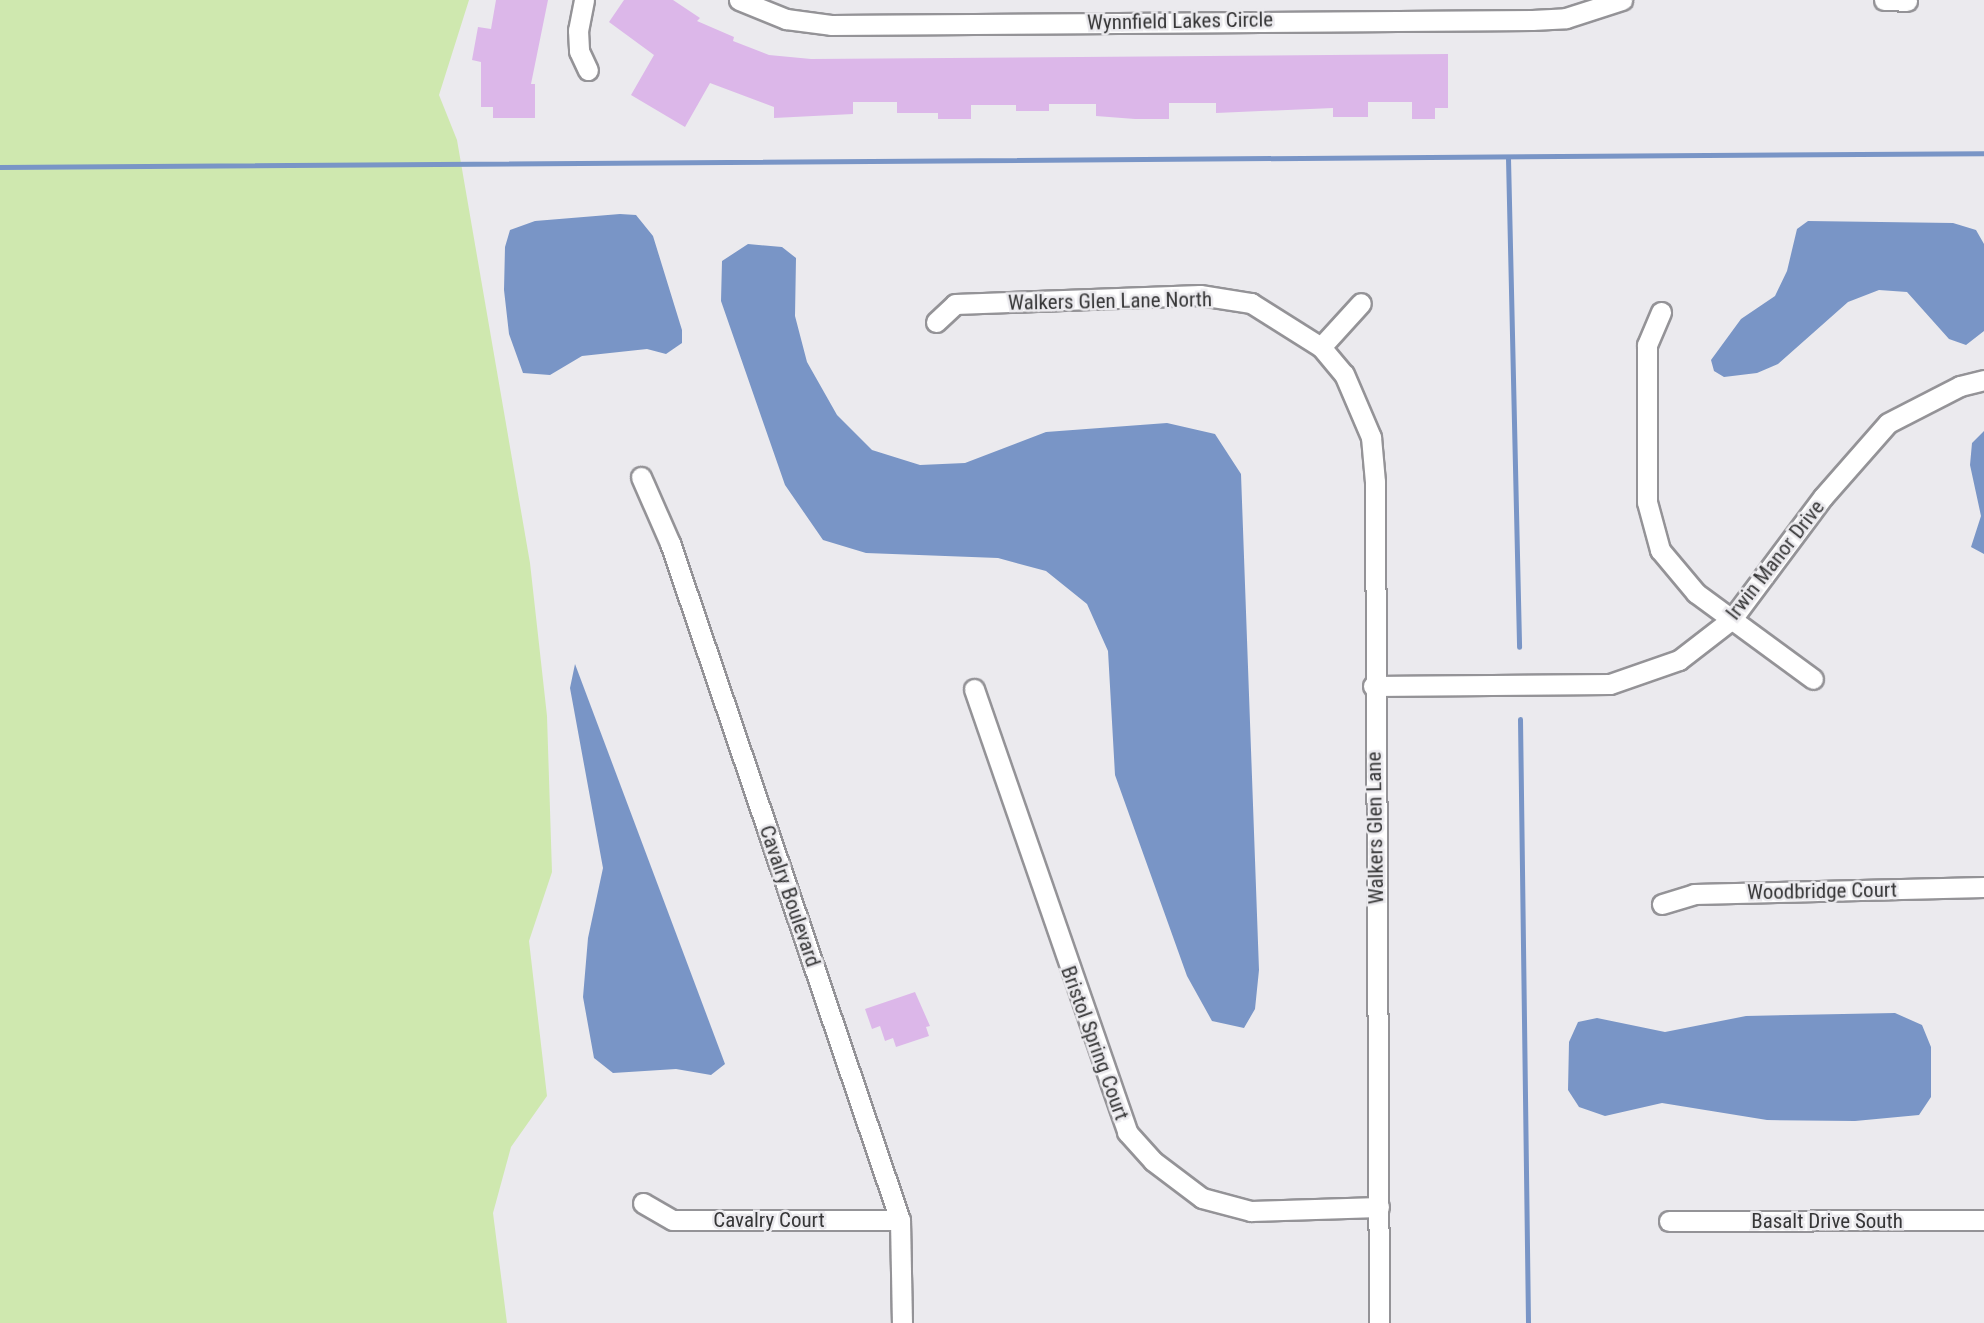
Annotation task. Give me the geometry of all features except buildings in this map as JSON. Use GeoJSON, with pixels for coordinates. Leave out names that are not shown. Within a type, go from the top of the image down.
{"type":"FeatureCollection","features":[{"type":"Feature","properties":{"kind":"street"},"geometry":{"type":"LineString","coordinates":[[584,0],[578,30],[579,51],[588,70]]}},
{"type":"Feature","properties":{"kind":"street","name":"Wynnfield Lakes Circle"},"geometry":{"type":"LineString","coordinates":[[739,0],[786,19],[831,25],[1322,9],[1566,18],[1622,0]]}},
{"type":"Feature","properties":{"kind":"street"},"geometry":{"type":"LineString","coordinates":[[1884,0],[1908,1]]}},
{"type":"Feature","properties":{"kind":"street","name":"Walkers Glen Lane North"},"geometry":{"type":"LineString","coordinates":[[936,322],[955,304],[1200,295],[1251,303],[1321,347]]}},
{"type":"Feature","properties":{"kind":"street"},"geometry":{"type":"LineString","coordinates":[[1321,347],[1361,303]]}},
{"type":"Feature","properties":{"kind":"street"},"geometry":{"type":"LineString","coordinates":[[1661,312],[1647,345],[1647,502],[1654,536],[1679,578],[1813,679]]}},
{"type":"Feature","properties":{"kind":"street","name":"Walkers Glen Lane"},"geometry":{"type":"LineString","coordinates":[[1321,347],[1343,374],[1371,437],[1375,482],[1373,686],[1379,1323]]}},
{"type":"Feature","properties":{"kind":"street","name":"Irwin Manor Drive"},"geometry":{"type":"LineString","coordinates":[[1373,686],[1623,681],[1679,660],[1732,619],[1823,496],[1888,423],[1935,397],[1984,380]]}},
{"type":"Feature","properties":{"kind":"street","name":"Cavalry Boulevard"},"geometry":{"type":"LineString","coordinates":[[641,477],[670,543],[900,1220],[902,1323]]}},
{"type":"Feature","properties":{"kind":"street","name":"Bristol Spring Court"},"geometry":{"type":"LineString","coordinates":[[974,689],[1127,1132],[1153,1161],[1202,1198],[1251,1211],[1379,1208]]}},
{"type":"Feature","properties":{"kind":"street","name":"Woodbridge Court"},"geometry":{"type":"LineString","coordinates":[[1662,904],[1694,894],[1984,887]]}},
{"type":"Feature","properties":{"kind":"street","name":"Cavalry Court"},"geometry":{"type":"LineString","coordinates":[[643,1203],[673,1220],[900,1220]]}},
{"type":"Feature","properties":{"kind":"street","name":"Basalt Drive South"},"geometry":{"type":"LineString","coordinates":[[1669,1221],[1984,1220]]}},
{"type":"Feature","properties":{"kind":"green space"},"geometry":{"type":"Polygon","coordinates":[[[0,0],[469,0],[439,95],[457,140],[530,563],[547,716],[552,872],[529,941],[547,1096],[511,1147],[493,1213],[507,1323],[0,1323],[0,0]]]}},
{"type":"Feature","properties":{"kind":"water"},"geometry":{"type":"Polygon","coordinates":[[[636,215],[653,236],[682,330],[682,343],[666,354],[647,349],[582,356],[550,375],[523,373],[509,334],[504,290],[505,247],[510,230],[535,221],[636,215]]]}},
{"type":"Feature","properties":{"kind":"water"},"geometry":{"type":"Polygon","coordinates":[[[1808,221],[1953,223],[1976,230],[1984,244],[1984,331],[1966,345],[1949,339],[1907,292],[1879,290],[1848,302],[1778,364],[1757,373],[1724,377],[1714,371],[1711,360],[1741,319],[1775,296],[1787,271],[1797,229],[1808,221]]]}},
{"type":"Feature","properties":{"kind":"water"},"geometry":{"type":"Polygon","coordinates":[[[748,244],[782,247],[796,258],[795,316],[807,362],[837,415],[872,450],[920,465],[965,463],[1046,432],[1167,423],[1215,434],[1241,474],[1259,970],[1255,1009],[1244,1028],[1212,1021],[1187,976],[1115,775],[1108,651],[1087,604],[1046,571],[998,558],[866,553],[823,540],[785,485],[721,301],[722,261],[748,244]]]}},
{"type":"Feature","properties":{"kind":"water"},"geometry":{"type":"Polygon","coordinates":[[[1984,431],[1984,554],[1971,547],[1981,516],[1970,465],[1972,443],[1984,431]]]}},
{"type":"Feature","properties":{"kind":"water"},"geometry":{"type":"Polygon","coordinates":[[[575,664],[725,1064],[711,1075],[676,1069],[613,1073],[594,1058],[583,997],[588,938],[603,868],[570,688],[575,664]]]}},
{"type":"Feature","properties":{"kind":"water"},"geometry":{"type":"Polygon","coordinates":[[[1895,1013],[1922,1025],[1931,1047],[1931,1097],[1919,1115],[1855,1121],[1767,1120],[1662,1103],[1605,1116],[1579,1107],[1568,1090],[1569,1042],[1578,1022],[1597,1018],[1665,1032],[1746,1016],[1895,1013]]]}},
{"type":"Feature","properties":{"kind":"waterway"},"geometry":{"type":"LineString","coordinates":[[0,167],[1984,153]]}},
{"type":"Feature","properties":{"kind":"waterway"},"geometry":{"type":"LineString","coordinates":[[1508,158],[1519,647]]}},
{"type":"Feature","properties":{"kind":"waterway"},"geometry":{"type":"LineString","coordinates":[[1520,719],[1528,1323]]}}]}
